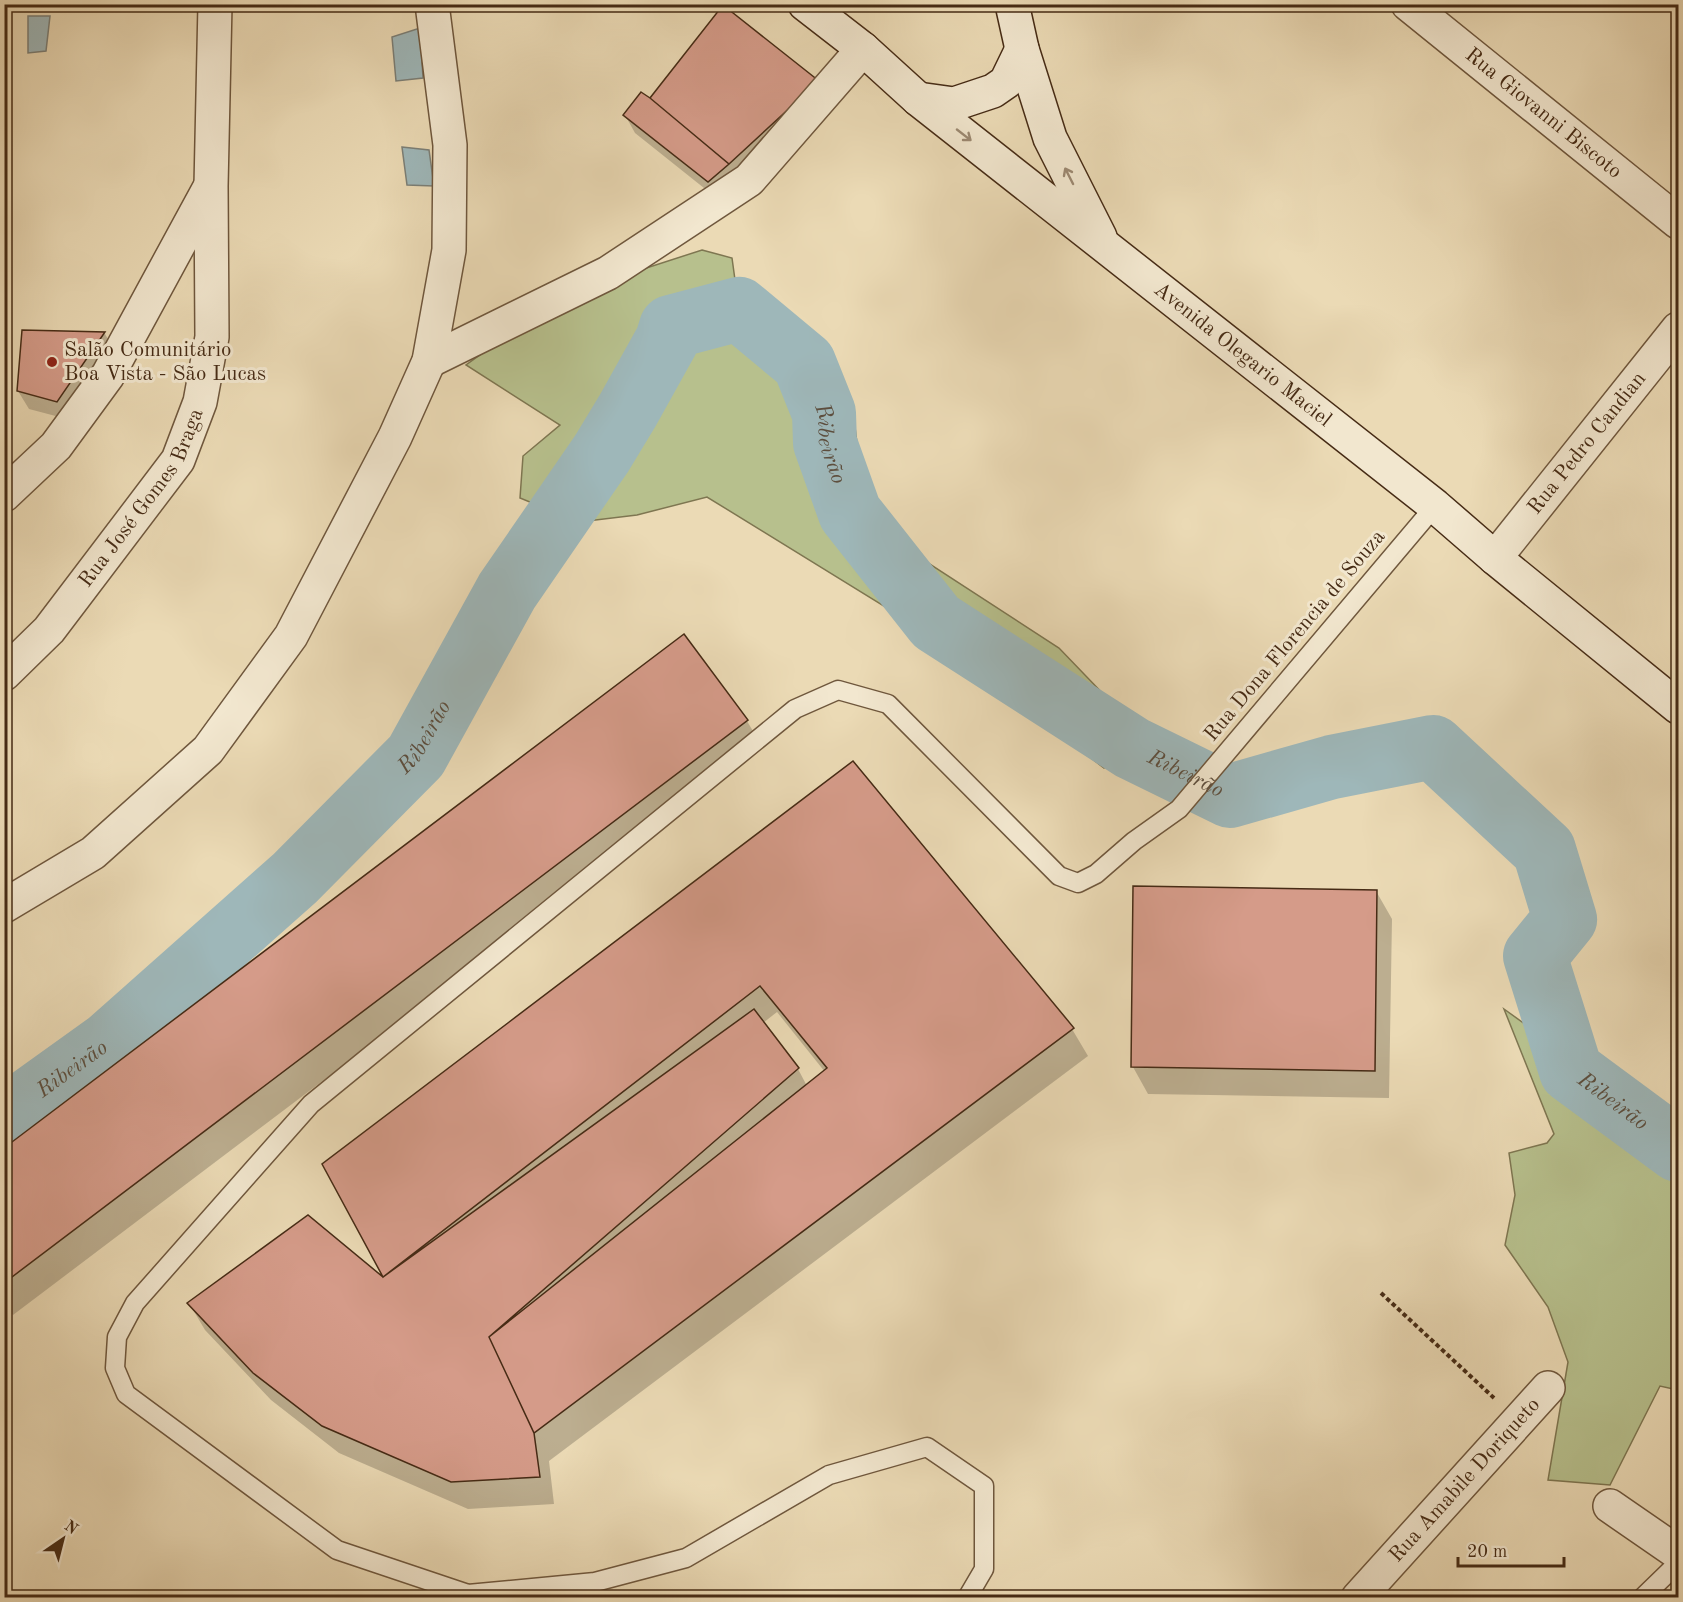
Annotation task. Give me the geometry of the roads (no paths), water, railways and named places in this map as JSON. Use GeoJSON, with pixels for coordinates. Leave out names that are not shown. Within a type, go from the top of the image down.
{"type":"FeatureCollection","features":[{"type":"Feature","properties":{"kind":"street","name":"Rua José Gomes Braga"},"geometry":{"type":"LineString","coordinates":[[4,674],[49,630],[178,460],[200,402],[212,338],[211,186],[215,4]]}},
{"type":"Feature","properties":{"kind":"street"},"geometry":{"type":"LineString","coordinates":[[4,906],[93,853],[208,750],[291,636],[395,436],[429,362],[449,250],[450,145],[432,4]]}},
{"type":"Feature","properties":{"kind":"street","name":"Avenida Olegario Maciel"},"geometry":{"type":"LineString","coordinates":[[805,4],[863,50],[918,99],[1435,506],[1495,558],[1678,707]]}},
{"type":"Feature","properties":{"kind":"street"},"geometry":{"type":"LineString","coordinates":[[1012,4],[1022,49],[1050,138],[1105,247]]}},
{"type":"Feature","properties":{"kind":"street","name":"Rua Giovanni Biscoto"},"geometry":{"type":"LineString","coordinates":[[1408,4],[1678,222]]}},
{"type":"Feature","properties":{"kind":"street"},"geometry":{"type":"LineString","coordinates":[[918,99],[954,104],[993,91],[1006,82],[1022,49]]}},
{"type":"Feature","properties":{"kind":"street"},"geometry":{"type":"LineString","coordinates":[[429,362],[608,273],[750,180],[863,50]]}},
{"type":"Feature","properties":{"kind":"street"},"geometry":{"type":"LineString","coordinates":[[4,495],[56,446],[108,375],[211,186]]}},
{"type":"Feature","properties":{"kind":"street","name":"Rua Pedro Candian"},"geometry":{"type":"LineString","coordinates":[[1495,558],[1678,329]]}},
{"type":"Feature","properties":{"kind":"street","name":"Rua Amabile Doriqueto"},"geometry":{"type":"LineString","coordinates":[[1358,1598],[1548,1388]]}},
{"type":"Feature","properties":{"kind":"street"},"geometry":{"type":"LineString","coordinates":[[1610,1506],[1678,1553]]}},
{"type":"Feature","properties":{"kind":"lane","name":"Rua Dona Florencia de Souza"},"geometry":{"type":"LineString","coordinates":[[967,1598],[984,1569],[984,1486],[927,1447],[829,1474],[686,1558],[595,1582],[468,1594],[337,1550],[126,1394],[115,1368],[117,1337],[135,1303],[311,1104],[795,709],[838,690],[888,704],[1059,876],[1078,882],[1096,874],[1134,841],[1179,809],[1435,506]]}},
{"type":"Feature","properties":{"kind":"lane"},"geometry":{"type":"LineString","coordinates":[[1642,1598],[1678,1563]]}},
{"type":"Feature","properties":{"kind":"water"},"geometry":{"type":"Polygon","coordinates":[[[28,16],[50,16],[46,51],[28,53],[28,16]]]}},
{"type":"Feature","properties":{"kind":"water"},"geometry":{"type":"Polygon","coordinates":[[[420,28],[423,78],[396,81],[392,37],[420,28]]]}},
{"type":"Feature","properties":{"kind":"water"},"geometry":{"type":"Polygon","coordinates":[[[402,147],[429,150],[434,186],[407,185],[402,147]]]}},
{"type":"Feature","properties":{"kind":"waterway","name":"Ribeirão"},"geometry":{"type":"LineString","coordinates":[[4,1112],[24,1104],[109,1043],[295,878],[416,756],[507,591],[602,453],[667,340],[671,327],[739,309],[804,363],[824,413],[825,443],[850,513],[936,622],[1132,748],[1230,796],[1332,767],[1433,747],[1544,850],[1565,919],[1535,956],[1571,1071],[1678,1150]]}},
{"type":"Feature","properties":{"kind":"place","name":"Salão Comunitário Boa Vista - São Lucas"},"geometry":{"type":"Point","coordinates":[52,362]}}]}
